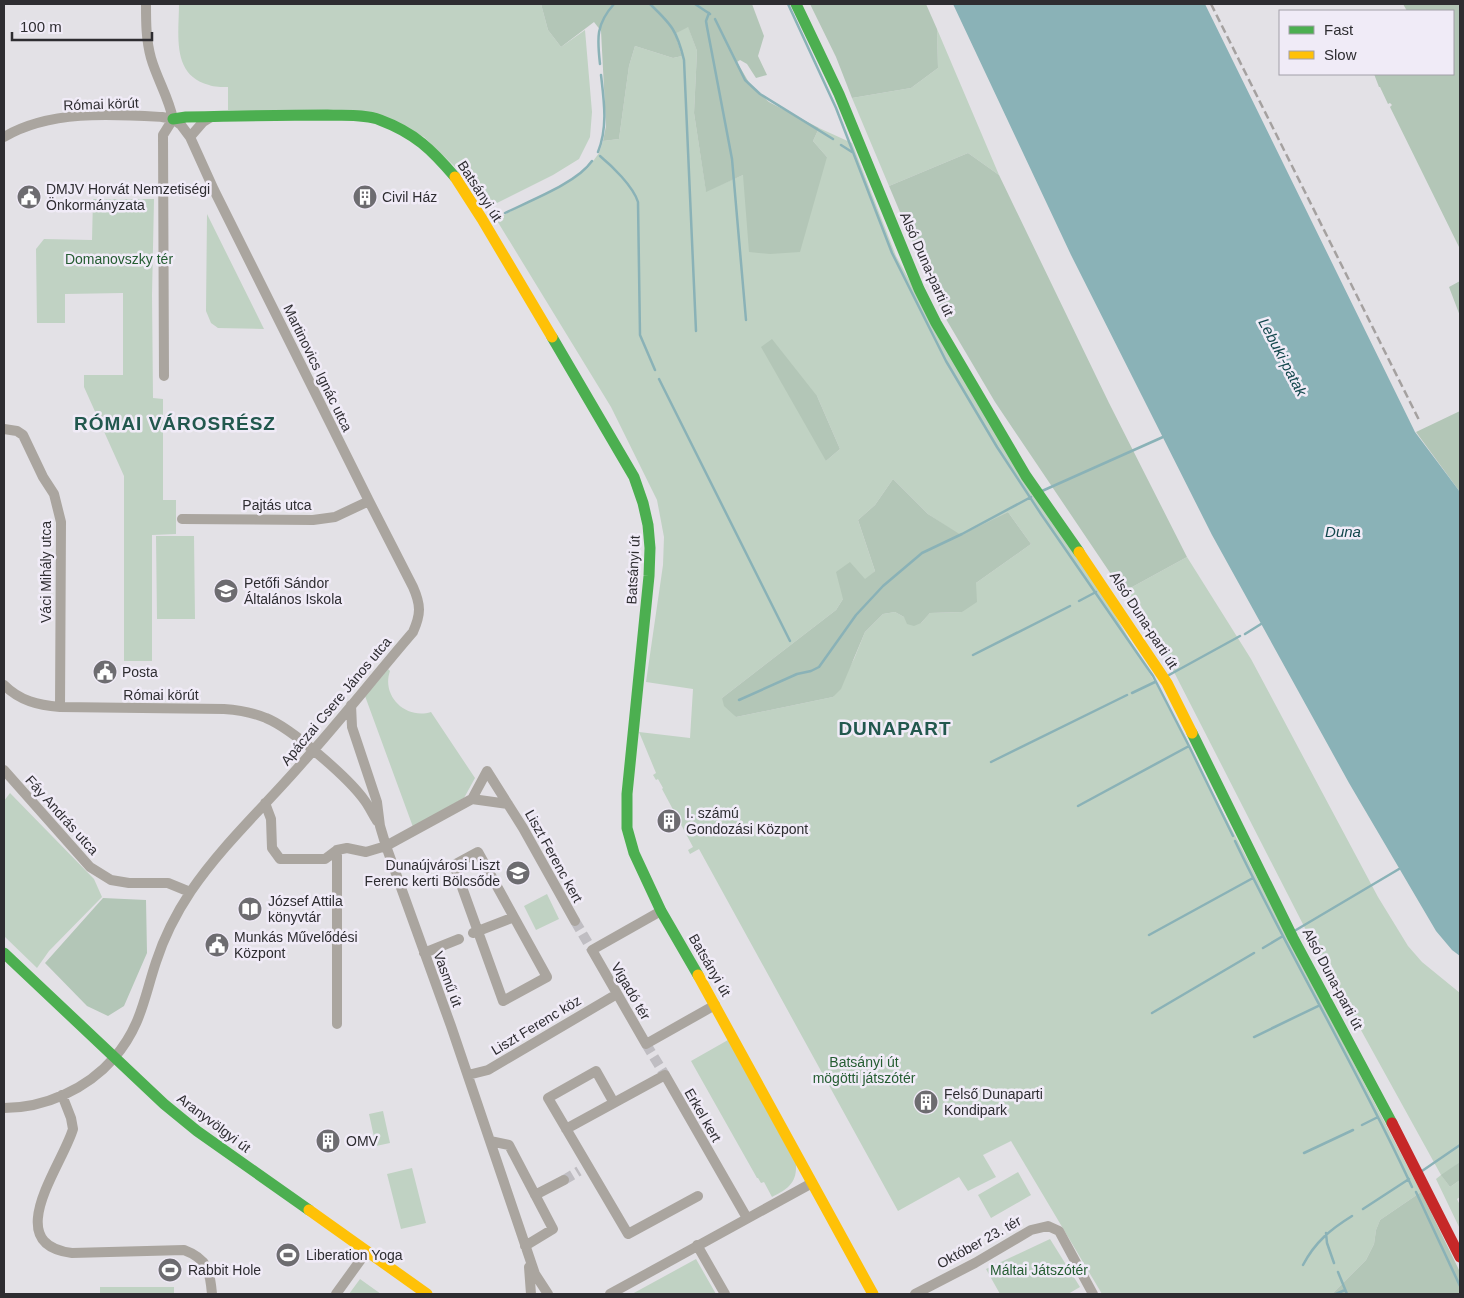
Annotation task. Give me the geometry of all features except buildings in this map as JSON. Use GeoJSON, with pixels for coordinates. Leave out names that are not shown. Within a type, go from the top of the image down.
{"type":"FeatureCollection","features":[{"type":"Feature","properties":{"kind":"street"},"geometry":{"type":"LineString","coordinates":[[146,4],[147,36],[151,58],[170,105],[172,120],[163,135],[164,376]]}},
{"type":"Feature","properties":{"kind":"street","name":"Alsó Duna-parti út"},"geometry":{"type":"LineString","coordinates":[[796,4],[839,94],[918,289],[936,323],[994,424],[1038,493],[1098,578],[1167,682],[1293,938],[1375,1088],[1460,1257]]}},
{"type":"Feature","properties":{"kind":"street","name":"Római körút"},"geometry":{"type":"LineString","coordinates":[[4,137],[36,124],[77,116],[148,116],[172,120]]}},
{"type":"Feature","properties":{"kind":"street","name":"Batsányi út"},"geometry":{"type":"LineString","coordinates":[[172,120],[186,117],[301,116],[363,117],[378,120],[403,130],[430,149],[455,177],[482,219],[634,477],[644,502],[650,524],[651,548],[626,794],[627,828],[634,853],[661,911],[716,1005],[812,1183]]}},
{"type":"Feature","properties":{"kind":"street"},"geometry":{"type":"LineString","coordinates":[[190,137],[203,122],[211,117]]}},
{"type":"Feature","properties":{"kind":"street","name":"Martinovics Ignác utca"},"geometry":{"type":"LineString","coordinates":[[172,120],[181,125],[190,137],[214,190],[413,586],[419,599],[420,611]]}},
{"type":"Feature","properties":{"kind":"street","name":"Váci Mihály utca"},"geometry":{"type":"LineString","coordinates":[[4,429],[17,431],[23,435],[43,477],[54,494],[59,509],[61,522],[60,708]]}},
{"type":"Feature","properties":{"kind":"street","name":"Pajtás utca"},"geometry":{"type":"LineString","coordinates":[[182,519],[313,520],[335,517],[369,501]]}},
{"type":"Feature","properties":{"kind":"street","name":"Apáczai Csere János utca"},"geometry":{"type":"LineString","coordinates":[[4,1108],[28,1106],[62,1096],[93,1078],[115,1057],[141,1015],[156,962],[166,936],[190,892],[206,870],[313,751],[413,632],[420,611]]}},
{"type":"Feature","properties":{"kind":"street","name":"Római körút"},"geometry":{"type":"LineString","coordinates":[[4,685],[12,693],[23,699],[43,706],[60,708],[241,710],[279,724],[313,751]]}},
{"type":"Feature","properties":{"kind":"street","name":"Vasmű út"},"geometry":{"type":"LineString","coordinates":[[350,705],[352,727],[377,802],[380,826],[386,846],[468,1076],[535,1274],[548,1294]]}},
{"type":"Feature","properties":{"kind":"street","name":"Vasmű út"},"geometry":{"type":"LineString","coordinates":[[313,751],[345,779],[365,800],[380,826]]}},
{"type":"Feature","properties":{"kind":"street","name":"Fáy András utca"},"geometry":{"type":"LineString","coordinates":[[4,770],[90,867],[111,880],[129,883],[168,884],[190,892]]}},
{"type":"Feature","properties":{"kind":"street","name":"Liszt Ferenc kert"},"geometry":{"type":"LineString","coordinates":[[508,804],[472,799],[487,771],[508,804],[575,921]]}},
{"type":"Feature","properties":{"kind":"street"},"geometry":{"type":"LineString","coordinates":[[265,803],[271,819],[272,848],[280,859],[325,859],[337,850],[347,848],[366,852],[386,846],[472,799]]}},
{"type":"Feature","properties":{"kind":"street"},"geometry":{"type":"LineString","coordinates":[[337,850],[337,1024]]}},
{"type":"Feature","properties":{"kind":"street"},"geometry":{"type":"LineString","coordinates":[[478,852],[514,917],[547,977],[503,1001],[475,932],[454,865],[478,852]]}},
{"type":"Feature","properties":{"kind":"street","name":"Vigadó tér"},"geometry":{"type":"LineString","coordinates":[[661,911],[592,950],[646,1044],[716,1005]]}},
{"type":"Feature","properties":{"kind":"street"},"geometry":{"type":"LineString","coordinates":[[475,932],[514,917]]}},
{"type":"Feature","properties":{"kind":"street"},"geometry":{"type":"LineString","coordinates":[[424,952],[459,939]]}},
{"type":"Feature","properties":{"kind":"street","name":"Aranyvölgyi út"},"geometry":{"type":"LineString","coordinates":[[4,953],[164,1104],[198,1131],[427,1294]]}},
{"type":"Feature","properties":{"kind":"street","name":"Liszt Ferenc köz"},"geometry":{"type":"LineString","coordinates":[[468,1076],[488,1070],[617,994]]}},
{"type":"Feature","properties":{"kind":"street"},"geometry":{"type":"LineString","coordinates":[[614,1103],[596,1072],[548,1098],[566,1128],[583,1169],[628,1234],[698,1196]]}},
{"type":"Feature","properties":{"kind":"street","name":"Erkel kert"},"geometry":{"type":"LineString","coordinates":[[566,1128],[664,1075],[747,1218]]}},
{"type":"Feature","properties":{"kind":"street"},"geometry":{"type":"LineString","coordinates":[[62,1096],[71,1118],[73,1129],[38,1204],[36,1223],[40,1239],[58,1251],[184,1250],[194,1254],[206,1267],[210,1274],[212,1294]]}},
{"type":"Feature","properties":{"kind":"street"},"geometry":{"type":"LineString","coordinates":[[490,1141],[509,1145],[553,1229],[526,1246]]}},
{"type":"Feature","properties":{"kind":"street"},"geometry":{"type":"LineString","coordinates":[[535,1195],[564,1180]]}},
{"type":"Feature","properties":{"kind":"street"},"geometry":{"type":"LineString","coordinates":[[610,1294],[812,1183],[873,1294]]}},
{"type":"Feature","properties":{"kind":"street","name":"Október 23. tér"},"geometry":{"type":"LineString","coordinates":[[915,1294],[975,1263],[1030,1230],[1048,1226],[1059,1231],[1093,1294]]}},
{"type":"Feature","properties":{"kind":"street"},"geometry":{"type":"LineString","coordinates":[[697,1245],[725,1294]]}},
{"type":"Feature","properties":{"kind":"street","name":"Vasmű út"},"geometry":{"type":"LineString","coordinates":[[526,1246],[530,1294]]}},
{"type":"Feature","properties":{"kind":"street"},"geometry":{"type":"LineString","coordinates":[[336,1294],[367,1251]]}},
{"type":"Feature","properties":{"kind":"green space"},"geometry":{"type":"Polygon","coordinates":[[[179,4],[541,4],[548,30],[561,47],[585,30],[592,112],[590,137],[579,159],[553,175],[489,207],[477,188],[424,137],[384,117],[228,110],[228,87],[211,86],[197,80],[188,72],[183,63],[178,40],[179,4]]]}},
{"type":"Feature","properties":{"kind":"green space"},"geometry":{"type":"Polygon","coordinates":[[[541,4],[752,4],[764,36],[758,56],[767,75],[756,78],[747,64],[740,60],[737,62],[751,86],[769,102],[819,128],[813,141],[827,157],[800,252],[770,254],[749,252],[743,175],[706,192],[694,113],[697,51],[688,27],[675,34],[682,56],[673,58],[635,46],[629,66],[619,139],[603,141],[606,126],[601,31],[594,22],[561,47],[548,30],[541,4]]]}},
{"type":"Feature","properties":{"kind":"green space"},"geometry":{"type":"Polygon","coordinates":[[[810,4],[926,4],[937,29],[938,68],[911,88],[852,98],[836,57],[810,4]]]}},
{"type":"Feature","properties":{"kind":"green space"},"geometry":{"type":"Polygon","coordinates":[[[1403,4],[1460,4],[1460,249],[1390,107],[1392,105],[1388,104],[1374,75],[1454,75],[1454,10],[1406,10],[1403,4]]]}},
{"type":"Feature","properties":{"kind":"green space","name":"Batsányi út mögötti játszótér"},"geometry":{"type":"Polygon","coordinates":[[[688,26],[697,51],[694,113],[706,191],[743,175],[827,157],[813,141],[819,128],[852,143],[896,256],[974,398],[1090,573],[1157,686],[1421,1192],[1380,1220],[1374,1244],[1366,1260],[1332,1294],[1102,1294],[1011,1141],[983,1155],[996,1177],[968,1191],[959,1177],[898,1211],[699,849],[690,854],[688,850],[693,847],[658,779],[656,780],[653,775],[656,773],[639,732],[690,738],[693,689],[646,682],[663,565],[664,537],[657,500],[611,407],[496,219],[572,180],[588,168],[599,153],[603,141],[619,139],[629,66],[635,46],[673,58],[682,56],[675,34],[688,26]],[[817,396],[826,461],[840,449],[817,396]],[[893,479],[875,505],[858,520],[875,571],[843,599],[836,610],[722,698],[736,717],[833,697],[854,659],[865,632],[883,614],[895,612],[921,623],[930,613],[962,612],[976,583],[1031,544],[1008,512],[961,536],[928,514],[893,479]]]}},
{"type":"Feature","properties":{"kind":"green space"},"geometry":{"type":"Polygon","coordinates":[[[937,29],[999,175],[968,153],[889,186],[852,98],[911,88],[938,68],[937,29]]]}},
{"type":"Feature","properties":{"kind":"green space"},"geometry":{"type":"Polygon","coordinates":[[[968,153],[999,175],[1109,403],[1187,557],[1123,592],[995,402],[943,314],[889,186],[968,153]]]}},
{"type":"Feature","properties":{"kind":"green space","name":"Domanovszky tér"},"geometry":{"type":"Polygon","coordinates":[[[93,199],[154,199],[152,295],[153,398],[163,399],[163,500],[176,500],[176,534],[152,535],[152,661],[124,661],[124,476],[84,387],[84,375],[123,375],[123,293],[65,294],[65,323],[37,323],[36,249],[44,239],[92,240],[93,199]]]}},
{"type":"Feature","properties":{"kind":"green space"},"geometry":{"type":"Polygon","coordinates":[[[207,214],[264,329],[218,328],[211,323],[206,311],[207,214]]]}},
{"type":"Feature","properties":{"kind":"green space"},"geometry":{"type":"Polygon","coordinates":[[[1460,281],[1460,316],[1449,287],[1460,281]]]}},
{"type":"Feature","properties":{"kind":"green space"},"geometry":{"type":"Polygon","coordinates":[[[772,339],[817,396],[840,449],[826,461],[761,347],[772,339]]]}},
{"type":"Feature","properties":{"kind":"green space"},"geometry":{"type":"Polygon","coordinates":[[[1460,411],[1460,492],[1416,432],[1460,411]]]}},
{"type":"Feature","properties":{"kind":"green space"},"geometry":{"type":"Polygon","coordinates":[[[893,479],[928,514],[961,535],[1008,512],[1031,544],[976,583],[977,602],[962,612],[930,613],[921,623],[914,626],[907,624],[904,617],[895,612],[883,614],[865,632],[841,689],[833,697],[736,717],[724,706],[722,698],[836,610],[843,599],[836,572],[850,562],[865,579],[875,571],[858,520],[875,505],[893,479]]]}},
{"type":"Feature","properties":{"kind":"green space"},"geometry":{"type":"Polygon","coordinates":[[[156,536],[194,536],[195,619],[157,619],[156,536]]]}},
{"type":"Feature","properties":{"kind":"green space"},"geometry":{"type":"Polygon","coordinates":[[[1187,557],[1251,659],[1378,897],[1408,946],[1422,962],[1460,993],[1460,1162],[1442,1176],[1450,1187],[1460,1180],[1460,1197],[1457,1199],[1460,1205],[1460,1229],[1436,1179],[1441,1175],[1309,936],[1174,672],[1123,592],[1187,557]]]}},
{"type":"Feature","properties":{"kind":"green space"},"geometry":{"type":"Polygon","coordinates":[[[388,669],[390,671],[389,689],[392,697],[405,709],[422,714],[431,712],[475,778],[464,798],[413,827],[365,696],[388,669]]]}},
{"type":"Feature","properties":{"kind":"green space"},"geometry":{"type":"Polygon","coordinates":[[[10,793],[94,879],[102,897],[49,951],[37,968],[4,936],[4,801],[10,793]]]}},
{"type":"Feature","properties":{"kind":"green space"},"geometry":{"type":"Polygon","coordinates":[[[547,894],[559,919],[536,930],[524,906],[547,894]]]}},
{"type":"Feature","properties":{"kind":"green space"},"geometry":{"type":"Polygon","coordinates":[[[103,898],[146,900],[147,953],[124,1006],[108,1016],[87,1006],[45,963],[103,898]]]}},
{"type":"Feature","properties":{"kind":"green space"},"geometry":{"type":"Polygon","coordinates":[[[728,1040],[796,1164],[793,1181],[787,1188],[772,1197],[764,1182],[761,1183],[757,1178],[691,1061],[728,1040]]]}},
{"type":"Feature","properties":{"kind":"green space"},"geometry":{"type":"Polygon","coordinates":[[[383,1111],[390,1143],[376,1146],[369,1114],[383,1111]]]}},
{"type":"Feature","properties":{"kind":"green space"},"geometry":{"type":"Polygon","coordinates":[[[1460,1162],[1460,1180],[1450,1187],[1441,1175],[1460,1162]]]}},
{"type":"Feature","properties":{"kind":"green space"},"geometry":{"type":"Polygon","coordinates":[[[412,1168],[426,1223],[401,1229],[387,1174],[412,1168]]]}},
{"type":"Feature","properties":{"kind":"green space"},"geometry":{"type":"Polygon","coordinates":[[[1018,1172],[1031,1195],[991,1218],[978,1195],[1018,1172]]]}},
{"type":"Feature","properties":{"kind":"green space"},"geometry":{"type":"Polygon","coordinates":[[[1421,1192],[1460,1272],[1460,1294],[1332,1294],[1366,1260],[1374,1244],[1380,1220],[1421,1192]]]}},
{"type":"Feature","properties":{"kind":"green space","name":"Máltai Játszótér"},"geometry":{"type":"Polygon","coordinates":[[[1050,1239],[1080,1287],[1068,1294],[1000,1294],[986,1269],[1050,1239]]]}},
{"type":"Feature","properties":{"kind":"green space"},"geometry":{"type":"Polygon","coordinates":[[[696,1259],[716,1294],[632,1294],[696,1259]]]}},
{"type":"Feature","properties":{"kind":"green space"},"geometry":{"type":"Polygon","coordinates":[[[360,1279],[381,1294],[349,1294],[360,1279]]]}},
{"type":"Feature","properties":{"kind":"green space"},"geometry":{"type":"Polygon","coordinates":[[[100,1287],[174,1287],[174,1294],[100,1294],[100,1287]]]}},
{"type":"Feature","properties":{"kind":"water","name":"Duna"},"geometry":{"type":"Polygon","coordinates":[[[953,4],[1205,4],[1415,432],[1460,492],[1460,956],[1452,950],[1436,931],[1349,783],[1212,535],[1071,255],[953,4]]]}},
{"type":"Feature","properties":{"kind":"waterway"},"geometry":{"type":"LineString","coordinates":[[600,64],[599,32],[604,18],[614,4]]}},
{"type":"Feature","properties":{"kind":"waterway"},"geometry":{"type":"LineString","coordinates":[[650,4],[673,29],[684,60],[696,331]]}},
{"type":"Feature","properties":{"kind":"waterway"},"geometry":{"type":"LineString","coordinates":[[695,4],[710,14]]}},
{"type":"Feature","properties":{"kind":"waterway"},"geometry":{"type":"LineString","coordinates":[[788,4],[836,108],[892,253],[946,361],[997,447],[1041,514],[1153,676],[1233,836]]}},
{"type":"Feature","properties":{"kind":"waterway"},"geometry":{"type":"LineString","coordinates":[[709,13],[706,21],[732,159],[746,320]]}},
{"type":"Feature","properties":{"kind":"waterway"},"geometry":{"type":"LineString","coordinates":[[715,19],[745,80],[760,94],[833,139]]}},
{"type":"Feature","properties":{"kind":"waterway"},"geometry":{"type":"LineString","coordinates":[[598,152],[604,124],[601,75]]}},
{"type":"Feature","properties":{"kind":"waterway"},"geometry":{"type":"LineString","coordinates":[[841,145],[852,152]]}},
{"type":"Feature","properties":{"kind":"waterway"},"geometry":{"type":"LineString","coordinates":[[600,156],[627,183],[638,202],[640,335],[655,370]]}},
{"type":"Feature","properties":{"kind":"waterway"},"geometry":{"type":"LineString","coordinates":[[505,213],[564,184],[585,169],[592,161]]}},
{"type":"Feature","properties":{"kind":"waterway"},"geometry":{"type":"LineString","coordinates":[[659,379],[790,641]]}},
{"type":"Feature","properties":{"kind":"waterway"},"geometry":{"type":"LineString","coordinates":[[1042,491],[1163,437]]}},
{"type":"Feature","properties":{"kind":"waterway"},"geometry":{"type":"LineString","coordinates":[[739,700],[797,674],[819,667],[856,615],[883,586],[922,553],[1031,497]]}},
{"type":"Feature","properties":{"kind":"waterway"},"geometry":{"type":"LineString","coordinates":[[1079,601],[1096,592]]}},
{"type":"Feature","properties":{"kind":"waterway"},"geometry":{"type":"LineString","coordinates":[[973,655],[1070,606]]}},
{"type":"Feature","properties":{"kind":"waterway"},"geometry":{"type":"LineString","coordinates":[[1245,634],[1261,624]]}},
{"type":"Feature","properties":{"kind":"waterway"},"geometry":{"type":"LineString","coordinates":[[1169,675],[1240,636]]}},
{"type":"Feature","properties":{"kind":"waterway"},"geometry":{"type":"LineString","coordinates":[[1132,693],[1155,682]]}},
{"type":"Feature","properties":{"kind":"waterway"},"geometry":{"type":"LineString","coordinates":[[991,762],[1127,695]]}},
{"type":"Feature","properties":{"kind":"waterway"},"geometry":{"type":"LineString","coordinates":[[1078,806],[1189,746]]}},
{"type":"Feature","properties":{"kind":"waterway"},"geometry":{"type":"LineString","coordinates":[[1235,841],[1412,1187]]}},
{"type":"Feature","properties":{"kind":"waterway"},"geometry":{"type":"LineString","coordinates":[[1296,930],[1399,869]]}},
{"type":"Feature","properties":{"kind":"waterway"},"geometry":{"type":"LineString","coordinates":[[1149,935],[1253,878]]}},
{"type":"Feature","properties":{"kind":"waterway"},"geometry":{"type":"LineString","coordinates":[[1263,948],[1283,936]]}},
{"type":"Feature","properties":{"kind":"waterway"},"geometry":{"type":"LineString","coordinates":[[1152,1013],[1254,953]]}},
{"type":"Feature","properties":{"kind":"waterway"},"geometry":{"type":"LineString","coordinates":[[1254,1037],[1318,1006]]}},
{"type":"Feature","properties":{"kind":"waterway"},"geometry":{"type":"LineString","coordinates":[[1362,1125],[1378,1117]]}},
{"type":"Feature","properties":{"kind":"waterway"},"geometry":{"type":"LineString","coordinates":[[1304,1153],[1353,1130]]}},
{"type":"Feature","properties":{"kind":"waterway"},"geometry":{"type":"LineString","coordinates":[[1422,1171],[1460,1145]]}},
{"type":"Feature","properties":{"kind":"waterway"},"geometry":{"type":"LineString","coordinates":[[1363,1209],[1409,1179]]}},
{"type":"Feature","properties":{"kind":"waterway"},"geometry":{"type":"LineString","coordinates":[[1416,1192],[1460,1286]]}},
{"type":"Feature","properties":{"kind":"waterway"},"geometry":{"type":"LineString","coordinates":[[1303,1265],[1313,1249],[1324,1237],[1352,1216]]}},
{"type":"Feature","properties":{"kind":"waterway"},"geometry":{"type":"LineString","coordinates":[[1326,1233],[1327,1243],[1334,1263]]}},
{"type":"Feature","properties":{"kind":"waterway"},"geometry":{"type":"LineString","coordinates":[[1338,1272],[1347,1294]]}},
{"type":"Feature","properties":{"kind":"waterway"},"geometry":{"type":"LineString","coordinates":[[1336,1294],[1345,1290]]}},
{"type":"Feature","properties":{"kind":"tunnel"},"geometry":{"type":"LineString","coordinates":[[575,921],[592,950]]}},
{"type":"Feature","properties":{"kind":"tunnel"},"geometry":{"type":"LineString","coordinates":[[646,1044],[665,1075]]}},
{"type":"Feature","properties":{"kind":"tunnel"},"geometry":{"type":"LineString","coordinates":[[564,1180],[579,1171]]}},
{"type":"Feature","properties":{"kind":"railway"},"geometry":{"type":"LineString","coordinates":[[1211,4],[1419,420]]}},
{"type":"Feature","properties":{"kind":"traffic: fast"},"geometry":{"type":"LineString","coordinates":[[796,4],[839,94],[919,289],[936,323],[1026,476],[1079,552]]}},
{"type":"Feature","properties":{"kind":"traffic: fast"},"geometry":{"type":"LineString","coordinates":[[173,119],[186,117],[309,115],[374,118],[392,125],[422,143],[455,177]]}},
{"type":"Feature","properties":{"kind":"traffic: fast"},"geometry":{"type":"LineString","coordinates":[[552,337],[634,477],[643,503],[648,525],[650,548],[649,576],[627,794],[627,828],[634,853],[661,911],[698,975]]}},
{"type":"Feature","properties":{"kind":"traffic: fast"},"geometry":{"type":"LineString","coordinates":[[1192,733],[1293,938],[1392,1123]]}},
{"type":"Feature","properties":{"kind":"traffic: fast"},"geometry":{"type":"LineString","coordinates":[[4,953],[164,1104],[197,1131],[309,1210]]}},
{"type":"Feature","properties":{"kind":"traffic: slow"},"geometry":{"type":"LineString","coordinates":[[455,177],[552,337]]}},
{"type":"Feature","properties":{"kind":"traffic: slow"},"geometry":{"type":"LineString","coordinates":[[1079,552],[1167,683],[1192,733]]}},
{"type":"Feature","properties":{"kind":"traffic: slow"},"geometry":{"type":"LineString","coordinates":[[698,975],[873,1294]]}},
{"type":"Feature","properties":{"kind":"traffic: slow"},"geometry":{"type":"LineString","coordinates":[[309,1210],[427,1294]]}},
{"type":"Feature","properties":{"kind":"traffic: jam"},"geometry":{"type":"LineString","coordinates":[[1392,1123],[1460,1257]]}},
{"type":"Feature","properties":{"kind":"place","name":"DMJV Horvát Nemzetiségi Önkormányzata"},"geometry":{"type":"Point","coordinates":[29,197]}},
{"type":"Feature","properties":{"kind":"place","name":"Civil Ház"},"geometry":{"type":"Point","coordinates":[365,197]}},
{"type":"Feature","properties":{"kind":"place","name":"Petőfi Sándor Általános Iskola"},"geometry":{"type":"Point","coordinates":[226,591]}},
{"type":"Feature","properties":{"kind":"place","name":"Posta"},"geometry":{"type":"Point","coordinates":[105,672]}},
{"type":"Feature","properties":{"kind":"place","name":"I. számú Gondozási Központ"},"geometry":{"type":"Point","coordinates":[669,821]}},
{"type":"Feature","properties":{"kind":"place","name":"Dunaújvárosi Liszt Ferenc kerti Bölcsőde"},"geometry":{"type":"Point","coordinates":[518,873]}},
{"type":"Feature","properties":{"kind":"place","name":"József Attila könyvtár"},"geometry":{"type":"Point","coordinates":[250,909]}},
{"type":"Feature","properties":{"kind":"place","name":"Munkás Művelődési Központ"},"geometry":{"type":"Point","coordinates":[217,945]}},
{"type":"Feature","properties":{"kind":"place","name":"Felső Dunaparti Kondipark"},"geometry":{"type":"Point","coordinates":[926,1102]}},
{"type":"Feature","properties":{"kind":"place","name":"OMV"},"geometry":{"type":"Point","coordinates":[328,1141]}},
{"type":"Feature","properties":{"kind":"place","name":"Liberation Yoga"},"geometry":{"type":"Point","coordinates":[288,1255]}},
{"type":"Feature","properties":{"kind":"place","name":"Rabbit Hole"},"geometry":{"type":"Point","coordinates":[170,1270]}},
{"type":"Feature","properties":{"kind":"district","name":"RÓMAI VÁROSRÉSZ"},"geometry":{"type":"Point","coordinates":[175,423]}},
{"type":"Feature","properties":{"kind":"district","name":"DUNAPART"},"geometry":{"type":"Point","coordinates":[895,728]}},
{"type":"Feature","properties":{"kind":"water label","name":"Lebuki-patak"},"geometry":{"type":"Point","coordinates":[1283,357]}}]}
